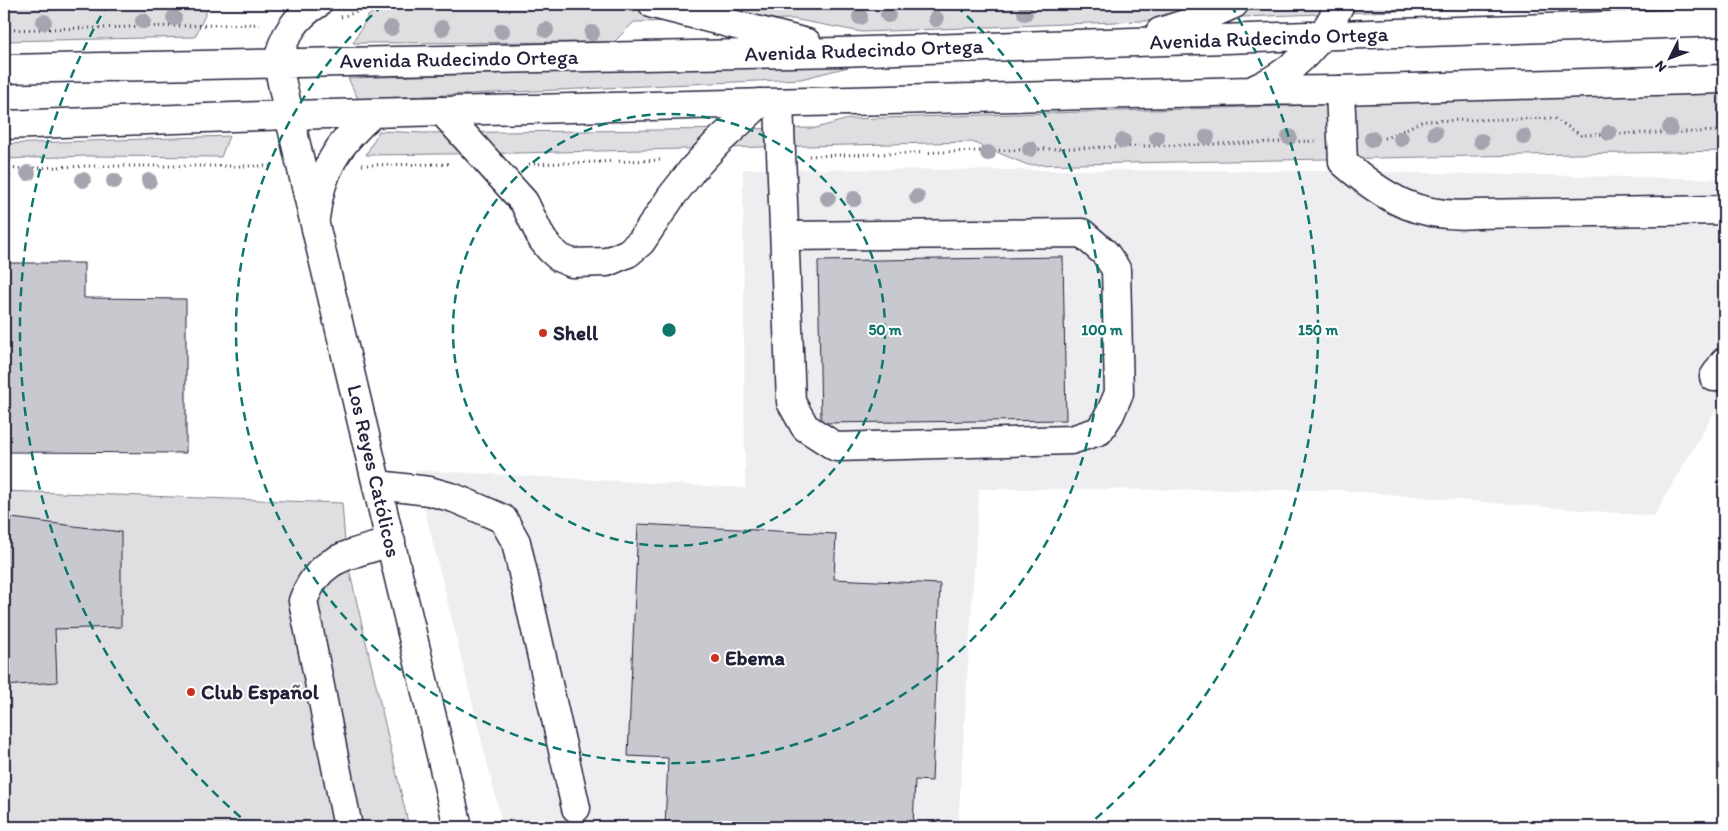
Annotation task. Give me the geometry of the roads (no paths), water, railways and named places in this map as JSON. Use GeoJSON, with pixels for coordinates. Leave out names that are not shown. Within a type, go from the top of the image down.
{"type":"FeatureCollection","features":[{"type":"Feature","properties":{"kind":"main road"},"geometry":{"type":"LineString","coordinates":[[279,62],[296,13],[317,4]]}},
{"type":"Feature","properties":{"kind":"main road"},"geometry":{"type":"LineString","coordinates":[[653,4],[839,52]]}},
{"type":"Feature","properties":{"kind":"main road"},"geometry":{"type":"LineString","coordinates":[[1118,42],[1200,19],[1234,4]]}},
{"type":"Feature","properties":{"kind":"main road"},"geometry":{"type":"LineString","coordinates":[[1252,91],[1284,74],[1298,62],[1321,36],[1340,4]]}},
{"type":"Feature","properties":{"kind":"main road","name":"Avenida Rudecindo Ortega"},"geometry":{"type":"LineString","coordinates":[[4,68],[839,52],[1724,22]]}},
{"type":"Feature","properties":{"kind":"main road","name":"Los Reyes Católicos"},"geometry":{"type":"LineString","coordinates":[[279,62],[289,115],[458,827]]}},
{"type":"Feature","properties":{"kind":"main road"},"geometry":{"type":"LineString","coordinates":[[214,64],[244,71],[258,79],[270,88],[281,101],[289,115]]}},
{"type":"Feature","properties":{"kind":"main road"},"geometry":{"type":"LineString","coordinates":[[4,125],[289,115],[1724,79]]}},
{"type":"Feature","properties":{"kind":"main road"},"geometry":{"type":"LineString","coordinates":[[1340,90],[1343,162],[1387,196],[1409,207],[1455,216],[1724,210]]}},
{"type":"Feature","properties":{"kind":"main road"},"geometry":{"type":"LineString","coordinates":[[770,103],[782,156],[784,236],[790,402],[805,427],[836,447],[1072,440],[1099,431],[1110,414],[1119,393],[1116,269],[1104,253],[1082,233],[784,236]]}},
{"type":"Feature","properties":{"kind":"main road"},"geometry":{"type":"LineString","coordinates":[[442,111],[524,202],[542,239],[550,249],[560,258],[572,263],[607,262],[618,258],[641,242],[671,197],[702,159],[738,123],[770,103]]}},
{"type":"Feature","properties":{"kind":"main road"},"geometry":{"type":"LineString","coordinates":[[314,218],[317,200],[329,165],[340,145],[374,113]]}},
{"type":"Feature","properties":{"kind":"main road"},"geometry":{"type":"LineString","coordinates":[[378,485],[404,487],[454,498],[502,519],[516,542],[576,808]]}},
{"type":"Feature","properties":{"kind":"main road"},"geometry":{"type":"LineString","coordinates":[[348,827],[303,601],[308,587],[326,565],[391,542]]}},
{"type":"Feature","properties":{"kind":"place","name":"Shell"},"geometry":{"type":"Point","coordinates":[543,333]}},
{"type":"Feature","properties":{"kind":"place","name":"Ebema"},"geometry":{"type":"Point","coordinates":[715,658]}},
{"type":"Feature","properties":{"kind":"place","name":"Club Español"},"geometry":{"type":"Point","coordinates":[191,692]}}]}
